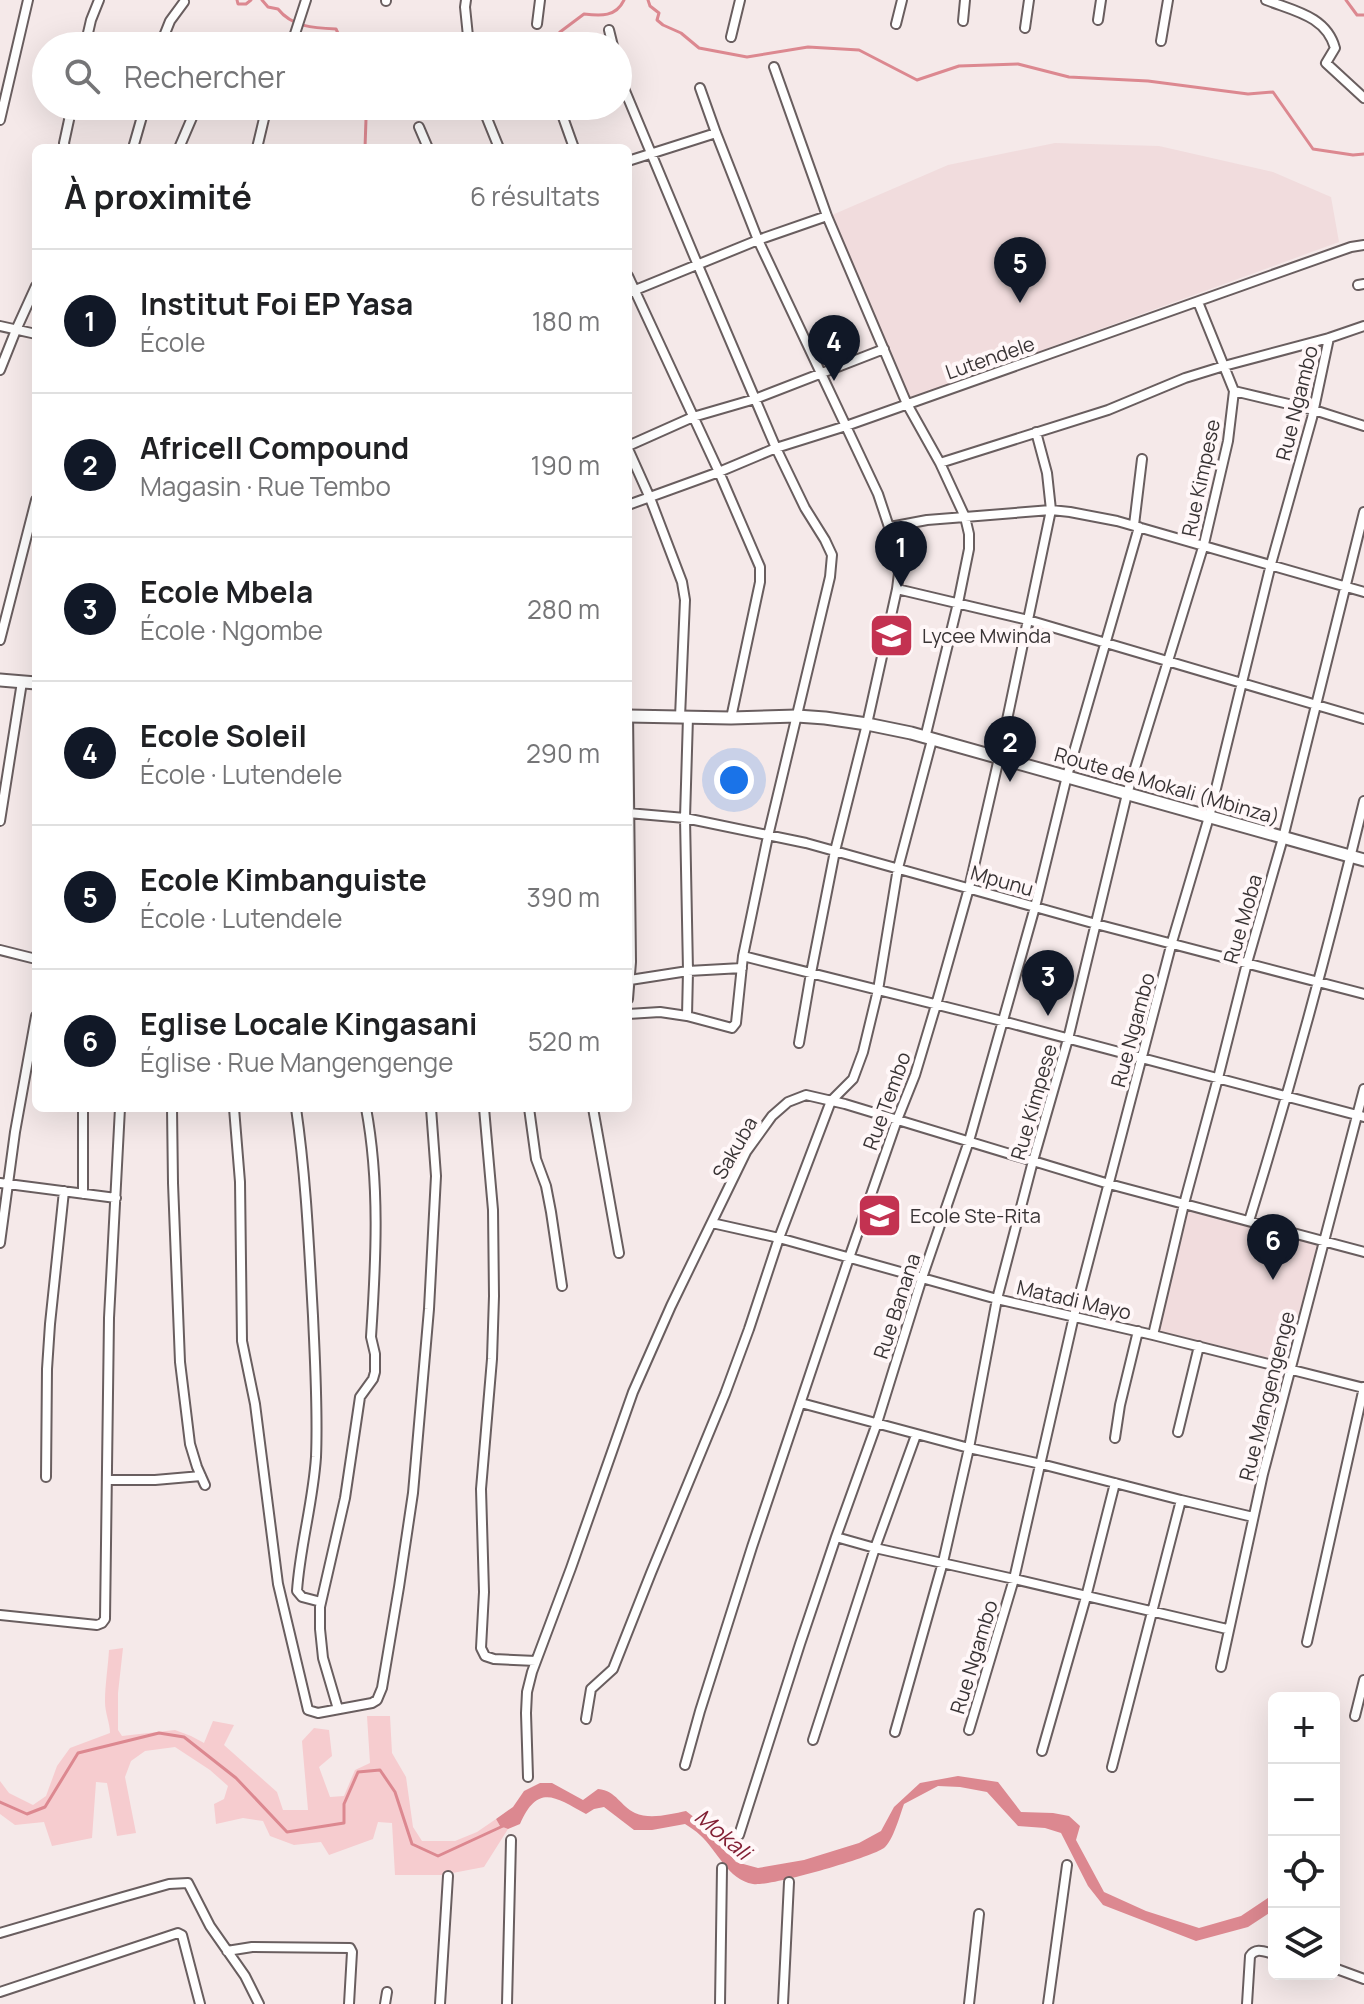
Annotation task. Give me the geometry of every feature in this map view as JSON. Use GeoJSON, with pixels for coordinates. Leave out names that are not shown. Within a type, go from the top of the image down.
{"type":"FeatureCollection","features":[{"type":"Feature","properties":{"kind":"street"},"geometry":{"type":"LineString","coordinates":[[0,120],[28,0]]}},
{"type":"Feature","properties":{"kind":"street"},"geometry":{"type":"LineString","coordinates":[[88,32],[99,0]]}},
{"type":"Feature","properties":{"kind":"street"},"geometry":{"type":"LineString","coordinates":[[296,32],[306,0]]}},
{"type":"Feature","properties":{"kind":"street"},"geometry":{"type":"LineString","coordinates":[[466,0],[468,32]]}},
{"type":"Feature","properties":{"kind":"street"},"geometry":{"type":"LineString","coordinates":[[537,24],[540,0]]}},
{"type":"Feature","properties":{"kind":"street"},"geometry":{"type":"LineString","coordinates":[[731,37],[740,0]]}},
{"type":"Feature","properties":{"kind":"street"},"geometry":{"type":"LineString","coordinates":[[896,24],[902,0]]}},
{"type":"Feature","properties":{"kind":"street"},"geometry":{"type":"LineString","coordinates":[[963,21],[965,0]]}},
{"type":"Feature","properties":{"kind":"street"},"geometry":{"type":"LineString","coordinates":[[1025,28],[1029,0]]}},
{"type":"Feature","properties":{"kind":"street"},"geometry":{"type":"LineString","coordinates":[[1098,20],[1101,0]]}},
{"type":"Feature","properties":{"kind":"street"},"geometry":{"type":"LineString","coordinates":[[1161,41],[1168,0]]}},
{"type":"Feature","properties":{"kind":"street"},"geometry":{"type":"LineString","coordinates":[[1266,0],[1307,16],[1329,31],[1335,48],[1326,63],[1364,98]]}},
{"type":"Feature","properties":{"kind":"street"},"geometry":{"type":"LineString","coordinates":[[166,32],[184,2]]}},
{"type":"Feature","properties":{"kind":"street"},"geometry":{"type":"LineString","coordinates":[[586,1719],[591,1689],[613,1669],[725,1394],[831,1101],[853,1079],[863,1052],[878,990],[898,868],[969,549],[965,517],[940,463],[907,404],[827,216],[774,67]]}},
{"type":"Feature","properties":{"kind":"street"},"geometry":{"type":"LineString","coordinates":[[700,88],[758,240],[878,494],[899,557],[897,589],[835,851],[799,1043]]}},
{"type":"Feature","properties":{"kind":"street"},"geometry":{"type":"LineString","coordinates":[[632,107],[776,448],[832,555],[830,577],[768,836],[743,956],[736,1023],[732,1028],[660,1012],[632,1014]]}},
{"type":"Feature","properties":{"kind":"street"},"geometry":{"type":"LineString","coordinates":[[64,144],[69,120]]}},
{"type":"Feature","properties":{"kind":"street"},"geometry":{"type":"LineString","coordinates":[[134,144],[141,120]]}},
{"type":"Feature","properties":{"kind":"street"},"geometry":{"type":"LineString","coordinates":[[181,144],[191,120]]}},
{"type":"Feature","properties":{"kind":"street"},"geometry":{"type":"LineString","coordinates":[[258,144],[264,120]]}},
{"type":"Feature","properties":{"kind":"street"},"geometry":{"type":"LineString","coordinates":[[488,120],[497,144]]}},
{"type":"Feature","properties":{"kind":"street"},"geometry":{"type":"LineString","coordinates":[[564,120],[573,144]]}},
{"type":"Feature","properties":{"kind":"street"},"geometry":{"type":"LineString","coordinates":[[419,127],[426,144]]}},
{"type":"Feature","properties":{"kind":"street"},"geometry":{"type":"LineString","coordinates":[[632,160],[716,133]]}},
{"type":"Feature","properties":{"kind":"street"},"geometry":{"type":"LineString","coordinates":[[632,292],[697,263],[827,216]]}},
{"type":"Feature","properties":{"kind":"street","name":"Lutendele"},"geometry":{"type":"LineString","coordinates":[[632,504],[776,448],[1364,245]]}},
{"type":"Feature","properties":{"kind":"street"},"geometry":{"type":"LineString","coordinates":[[632,294],[719,472],[760,567],[760,582],[731,718]]}},
{"type":"Feature","properties":{"kind":"street"},"geometry":{"type":"LineString","coordinates":[[0,370],[32,295]]}},
{"type":"Feature","properties":{"kind":"street","name":"Rue Kimpese"},"geometry":{"type":"LineString","coordinates":[[895,1732],[943,1562],[969,1448],[997,1299],[1068,1039],[1127,794],[1204,544],[1228,441],[1234,391],[1198,302]]}},
{"type":"Feature","properties":{"kind":"street"},"geometry":{"type":"LineString","coordinates":[[0,326],[32,333]]}},
{"type":"Feature","properties":{"kind":"street"},"geometry":{"type":"LineString","coordinates":[[940,463],[1108,410],[1185,378],[1364,326]]}},
{"type":"Feature","properties":{"kind":"street","name":"Rue Ngambo"},"geometry":{"type":"LineString","coordinates":[[969,1730],[1014,1579],[1074,1316],[1172,942],[1209,817],[1271,564],[1314,410],[1329,338]]}},
{"type":"Feature","properties":{"kind":"street"},"geometry":{"type":"LineString","coordinates":[[632,445],[693,417],[755,399],[884,349]]}},
{"type":"Feature","properties":{"kind":"street"},"geometry":{"type":"LineString","coordinates":[[1234,391],[1314,410],[1364,426]]}},
{"type":"Feature","properties":{"kind":"street","name":"Rue Tembo"},"geometry":{"type":"LineString","coordinates":[[685,1765],[747,1562],[849,1258],[915,1075],[969,888],[1051,510],[1047,473],[1036,432]]}},
{"type":"Feature","properties":{"kind":"street"},"geometry":{"type":"LineString","coordinates":[[632,456],[682,582],[687,1016]]}},
{"type":"Feature","properties":{"kind":"street","name":"Rue Banana"},"geometry":{"type":"LineString","coordinates":[[739,1835],[969,1141],[1137,526],[1142,459]]}},
{"type":"Feature","properties":{"kind":"street"},"geometry":{"type":"LineString","coordinates":[[890,527],[927,520],[1051,510],[1137,526],[1364,592]]}},
{"type":"Feature","properties":{"kind":"street","name":"Rue Moba"},"geometry":{"type":"LineString","coordinates":[[1153,1335],[1184,1204],[1283,838],[1364,512]]}},
{"type":"Feature","properties":{"kind":"street"},"geometry":{"type":"LineString","coordinates":[[0,640],[32,514]]}},
{"type":"Feature","properties":{"kind":"street"},"geometry":{"type":"LineString","coordinates":[[0,585],[12,587]]}},
{"type":"Feature","properties":{"kind":"street"},"geometry":{"type":"LineString","coordinates":[[897,589],[1028,620],[1364,719]]}},
{"type":"Feature","properties":{"kind":"street"},"geometry":{"type":"LineString","coordinates":[[0,680],[32,683]]}},
{"type":"Feature","properties":{"kind":"street"},"geometry":{"type":"LineString","coordinates":[[0,821],[22,682]]}},
{"type":"Feature","properties":{"kind":"street","name":"Route de Mokali (Mbinza)"},"geometry":{"type":"LineString","coordinates":[[632,715],[797,716],[867,724],[1067,776],[1364,860]]}},
{"type":"Feature","properties":{"kind":"street"},"geometry":{"type":"LineString","coordinates":[[1249,1221],[1319,982],[1364,801]]}},
{"type":"Feature","properties":{"kind":"street","name":"Mpunu"},"geometry":{"type":"LineString","coordinates":[[632,813],[685,818],[835,851],[1364,994]]}},
{"type":"Feature","properties":{"kind":"street"},"geometry":{"type":"LineString","coordinates":[[0,950],[32,958]]}},
{"type":"Feature","properties":{"kind":"street"},"geometry":{"type":"LineString","coordinates":[[743,956],[1360,1116]]}},
{"type":"Feature","properties":{"kind":"street"},"geometry":{"type":"LineString","coordinates":[[632,980],[688,971],[742,968]]}},
{"type":"Feature","properties":{"kind":"street"},"geometry":{"type":"LineString","coordinates":[[0,1243],[4,1183],[32,1038]]}},
{"type":"Feature","properties":{"kind":"street","name":"Rue Mangengenge"},"geometry":{"type":"LineString","coordinates":[[1221,1667],[1253,1517],[1323,1242],[1360,1116],[1364,1089]]}},
{"type":"Feature","properties":{"kind":"street","name":"Sakuba"},"geometry":{"type":"LineString","coordinates":[[528,1777],[527,1692],[633,1392],[746,1152],[772,1116],[788,1102],[806,1095],[845,1104],[1109,1184],[1364,1252]]}},
{"type":"Feature","properties":{"kind":"street"},"geometry":{"type":"LineString","coordinates":[[83,1112],[83,1194]]}},
{"type":"Feature","properties":{"kind":"street"},"geometry":{"type":"LineString","coordinates":[[0,1615],[97,1625],[105,1619],[109,1318],[120,1112]]}},
{"type":"Feature","properties":{"kind":"street"},"geometry":{"type":"LineString","coordinates":[[107,1480],[203,1480],[190,1444],[180,1362],[172,1112]]}},
{"type":"Feature","properties":{"kind":"street"},"geometry":{"type":"LineString","coordinates":[[234,1112],[240,1182],[242,1341],[255,1404],[278,1584],[308,1710],[318,1713],[372,1703],[379,1695],[413,1493],[429,1309],[436,1176],[431,1112]]}},
{"type":"Feature","properties":{"kind":"street"},"geometry":{"type":"LineString","coordinates":[[296,1112],[310,1249],[317,1411],[310,1510],[297,1591],[302,1597],[321,1602]]}},
{"type":"Feature","properties":{"kind":"street"},"geometry":{"type":"LineString","coordinates":[[338,1709],[323,1658],[321,1602],[345,1498],[360,1397],[375,1372],[371,1337],[375,1229],[372,1139],[367,1112]]}},
{"type":"Feature","properties":{"kind":"street"},"geometry":{"type":"LineString","coordinates":[[484,1112],[493,1210],[494,1296],[481,1489],[484,1592],[481,1648],[485,1656],[494,1659],[536,1661]]}},
{"type":"Feature","properties":{"kind":"street"},"geometry":{"type":"LineString","coordinates":[[530,1112],[536,1159],[551,1212],[562,1286]]}},
{"type":"Feature","properties":{"kind":"street"},"geometry":{"type":"LineString","coordinates":[[594,1112],[619,1253]]}},
{"type":"Feature","properties":{"kind":"street"},"geometry":{"type":"LineString","coordinates":[[4,1183],[116,1198]]}},
{"type":"Feature","properties":{"kind":"street"},"geometry":{"type":"LineString","coordinates":[[46,1477],[47,1369],[64,1191]]}},
{"type":"Feature","properties":{"kind":"street","name":"Matadi Mayo"},"geometry":{"type":"LineString","coordinates":[[712,1223],[779,1238],[997,1299],[1364,1388]]}},
{"type":"Feature","properties":{"kind":"street"},"geometry":{"type":"LineString","coordinates":[[1115,1438],[1138,1331]]}},
{"type":"Feature","properties":{"kind":"street"},"geometry":{"type":"LineString","coordinates":[[1178,1432],[1199,1346]]}},
{"type":"Feature","properties":{"kind":"street"},"geometry":{"type":"LineString","coordinates":[[1307,1642],[1364,1388]]}},
{"type":"Feature","properties":{"kind":"street"},"geometry":{"type":"LineString","coordinates":[[801,1403],[916,1435],[1253,1517]]}},
{"type":"Feature","properties":{"kind":"street"},"geometry":{"type":"LineString","coordinates":[[813,1740],[875,1548],[916,1435]]}},
{"type":"Feature","properties":{"kind":"street"},"geometry":{"type":"LineString","coordinates":[[1042,1751],[1115,1483]]}},
{"type":"Feature","properties":{"kind":"street"},"geometry":{"type":"LineString","coordinates":[[1112,1767],[1181,1500]]}},
{"type":"Feature","properties":{"kind":"street"},"geometry":{"type":"LineString","coordinates":[[836,1537],[1227,1629]]}},
{"type":"Feature","properties":{"kind":"street"},"geometry":{"type":"LineString","coordinates":[[1355,1716],[1364,1680]]}},
{"type":"Feature","properties":{"kind":"street"},"geometry":{"type":"LineString","coordinates":[[507,2004],[511,1840]]}},
{"type":"Feature","properties":{"kind":"street"},"geometry":{"type":"LineString","coordinates":[[1048,2004],[1067,1865]]}},
{"type":"Feature","properties":{"kind":"street"},"geometry":{"type":"LineString","coordinates":[[720,2004],[722,1868]]}},
{"type":"Feature","properties":{"kind":"street"},"geometry":{"type":"LineString","coordinates":[[440,2004],[448,1876]]}},
{"type":"Feature","properties":{"kind":"street"},"geometry":{"type":"LineString","coordinates":[[783,2004],[789,1882]]}},
{"type":"Feature","properties":{"kind":"street"},"geometry":{"type":"LineString","coordinates":[[0,1933],[169,1884],[188,1883],[210,1926],[249,1983],[259,2004]]}},
{"type":"Feature","properties":{"kind":"street"},"geometry":{"type":"LineString","coordinates":[[969,2004],[979,1914]]}},
{"type":"Feature","properties":{"kind":"street"},"geometry":{"type":"LineString","coordinates":[[0,1992],[180,1933],[200,2004]]}},
{"type":"Feature","properties":{"kind":"street"},"geometry":{"type":"LineString","coordinates":[[227,1951],[252,1947],[350,1948],[349,2004]]}},
{"type":"Feature","properties":{"kind":"street"},"geometry":{"type":"LineString","coordinates":[[1247,2004],[1249,1959],[1258,1950],[1268,1952]]}},
{"type":"Feature","properties":{"kind":"street"},"geometry":{"type":"LineString","coordinates":[[1340,1970],[1364,1979]]}},
{"type":"Feature","properties":{"kind":"street"},"geometry":{"type":"LineString","coordinates":[[385,2004],[387,1992]]}},
{"type":"Feature","properties":{"kind":"shaded area"},"geometry":{"type":"Polygon","coordinates":[[[1055,143],[1159,146],[1273,172],[1331,197],[1339,242],[908,399],[832,215],[948,165],[1055,143]]]}},
{"type":"Feature","properties":{"kind":"shaded area"},"geometry":{"type":"Polygon","coordinates":[[[1187,1207],[1319,1243],[1285,1362],[1156,1330],[1187,1207]]]}},
{"type":"Feature","properties":{"kind":"shaded area"},"geometry":{"type":"Polygon","coordinates":[[[123,1648],[118,1693],[118,1730],[122,1736],[175,1730],[204,1743],[213,1721],[234,1725],[224,1745],[277,1792],[283,1810],[308,1810],[302,1741],[314,1728],[329,1730],[332,1756],[319,1767],[330,1797],[344,1796],[355,1770],[370,1763],[367,1716],[390,1716],[392,1753],[406,1777],[413,1827],[422,1841],[455,1841],[477,1832],[496,1819],[500,1826],[508,1829],[484,1867],[442,1875],[395,1875],[392,1823],[378,1822],[373,1839],[329,1855],[321,1842],[294,1845],[270,1836],[263,1821],[243,1818],[216,1824],[214,1804],[224,1799],[228,1786],[175,1747],[145,1751],[131,1761],[125,1777],[136,1833],[117,1836],[107,1783],[96,1782],[92,1838],[52,1846],[44,1822],[15,1825],[0,1814],[0,1781],[9,1793],[33,1805],[46,1796],[57,1766],[70,1748],[110,1733],[105,1702],[109,1650],[123,1648]]]}},
{"type":"Feature","properties":{"kind":"shaded area"},"geometry":{"type":"Polygon","coordinates":[[[958,1776],[998,1782],[1021,1812],[1069,1816],[1080,1826],[1076,1840],[1104,1892],[1146,1911],[1199,1928],[1241,1916],[1268,1898],[1268,1914],[1248,1927],[1196,1941],[1103,1905],[1088,1886],[1061,1833],[1018,1826],[987,1792],[960,1787],[938,1786],[904,1804],[890,1840],[875,1853],[819,1871],[763,1884],[753,1884],[737,1877],[706,1841],[685,1824],[634,1830],[604,1807],[586,1814],[548,1797],[534,1803],[520,1824],[508,1829],[500,1826],[496,1819],[513,1807],[524,1791],[540,1783],[552,1783],[583,1800],[598,1789],[604,1790],[641,1815],[660,1816],[686,1811],[709,1829],[736,1862],[758,1868],[804,1860],[859,1843],[881,1831],[894,1807],[920,1783],[958,1776]]]}},
{"type":"Feature","properties":{"kind":"waterway"},"geometry":{"type":"LineString","coordinates":[[237,0],[238,4],[251,0]]}},
{"type":"Feature","properties":{"kind":"waterway"},"geometry":{"type":"LineString","coordinates":[[262,0],[268,7],[278,9],[297,23],[336,29],[337,32]]}},
{"type":"Feature","properties":{"kind":"waterway"},"geometry":{"type":"LineString","coordinates":[[560,32],[584,14],[602,15],[617,10],[624,0]]}},
{"type":"Feature","properties":{"kind":"waterway"},"geometry":{"type":"LineString","coordinates":[[648,0],[659,13],[657,20],[681,33],[699,48],[747,57],[808,47],[859,50],[917,80],[959,66],[1018,64],[1069,77],[1148,81],[1248,94],[1273,92],[1313,149],[1364,154]]}},
{"type":"Feature","properties":{"kind":"waterway"},"geometry":{"type":"LineString","coordinates":[[1346,0],[1357,15],[1364,15]]}},
{"type":"Feature","properties":{"kind":"waterway"},"geometry":{"type":"LineString","coordinates":[[365,144],[366,120]]}},
{"type":"Feature","properties":{"kind":"waterway","name":"Mokali"},"geometry":{"type":"LineString","coordinates":[[0,1802],[27,1814],[45,1807],[78,1753],[159,1733],[184,1737],[236,1778],[287,1832],[344,1823],[344,1804],[358,1772],[380,1770],[395,1792],[412,1844],[438,1856],[503,1826]]}},
{"type":"Feature","properties":{"kind":"place","name":"Ecole Kimbanguiste"},"geometry":{"type":"Point","coordinates":[1020,303]}},
{"type":"Feature","properties":{"kind":"place","name":"Ecole Soleil"},"geometry":{"type":"Point","coordinates":[834,381]}},
{"type":"Feature","properties":{"kind":"place","name":"Institut Foi EP Yasa"},"geometry":{"type":"Point","coordinates":[901,587]}},
{"type":"Feature","properties":{"kind":"place","name":"Lycee Mwinda"},"geometry":{"type":"Point","coordinates":[891,636]}},
{"type":"Feature","properties":{"kind":"place","name":"Africell Compound"},"geometry":{"type":"Point","coordinates":[1010,782]}},
{"type":"Feature","properties":{"kind":"place","name":"Ecole Mbela"},"geometry":{"type":"Point","coordinates":[1048,1016]}},
{"type":"Feature","properties":{"kind":"place","name":"Ecole Ste-Rita"},"geometry":{"type":"Point","coordinates":[879,1216]}},
{"type":"Feature","properties":{"kind":"place","name":"Eglise Locale Kingasani"},"geometry":{"type":"Point","coordinates":[1273,1280]}}]}
